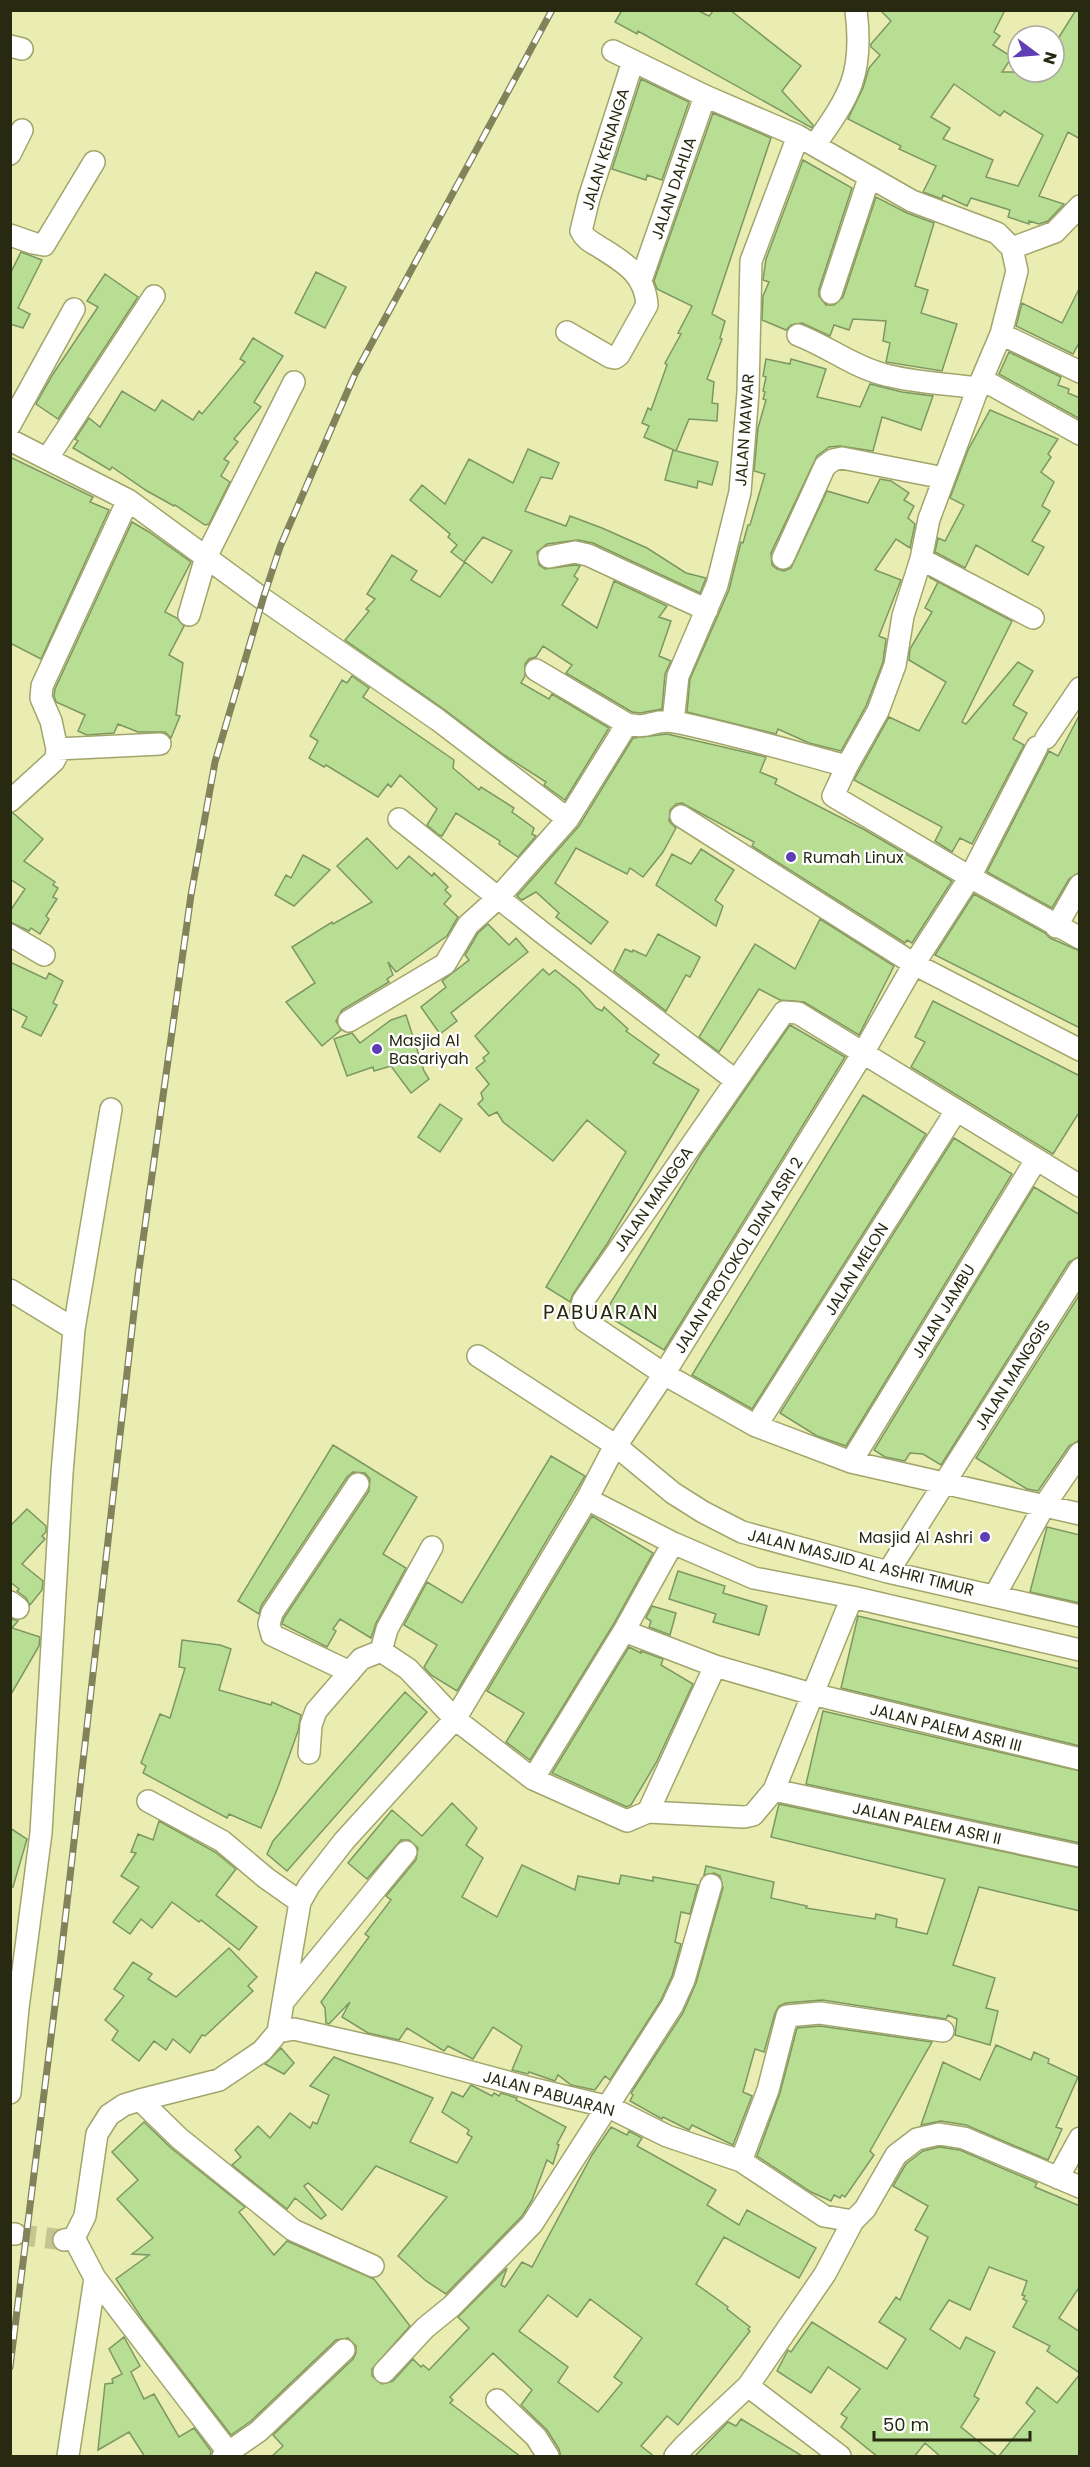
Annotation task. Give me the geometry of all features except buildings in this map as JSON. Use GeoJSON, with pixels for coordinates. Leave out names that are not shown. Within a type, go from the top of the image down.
{"type":"FeatureCollection","features":[{"type":"Feature","properties":{"kind":"street","name":"JALAN MAWAR"},"geometry":{"type":"LineString","coordinates":[[673,722],[678,675],[707,610],[723,562],[740,492],[748,392],[752,261],[807,141],[842,107],[854,82],[859,47],[856,10]]}},
{"type":"Feature","properties":{"kind":"street"},"geometry":{"type":"LineString","coordinates":[[612,51],[705,96],[807,141],[912,201],[997,233],[1012,248],[1017,271],[1001,334],[929,519],[921,559],[903,616],[895,665],[878,711],[833,796],[1056,927],[1080,938]]}},
{"type":"Feature","properties":{"kind":"street","name":"JALAN KENANGA"},"geometry":{"type":"LineString","coordinates":[[633,61],[580,231],[584,237],[625,264],[641,280]]}},
{"type":"Feature","properties":{"kind":"street","name":"JALAN DAHLIA"},"geometry":{"type":"LineString","coordinates":[[641,280],[705,96]]}},
{"type":"Feature","properties":{"kind":"street"},"geometry":{"type":"LineString","coordinates":[[10,154],[22,130]]}},
{"type":"Feature","properties":{"kind":"street"},"geometry":{"type":"LineString","coordinates":[[10,235],[33,243],[44,244],[93,162]]}},
{"type":"Feature","properties":{"kind":"street"},"geometry":{"type":"LineString","coordinates":[[831,293],[869,178]]}},
{"type":"Feature","properties":{"kind":"street"},"geometry":{"type":"LineString","coordinates":[[1012,248],[1055,232],[1080,206]]}},
{"type":"Feature","properties":{"kind":"street"},"geometry":{"type":"LineString","coordinates":[[567,332],[615,358],[619,355],[647,305],[641,280]]}},
{"type":"Feature","properties":{"kind":"street"},"geometry":{"type":"LineString","coordinates":[[47,459],[154,296]]}},
{"type":"Feature","properties":{"kind":"street"},"geometry":{"type":"LineString","coordinates":[[10,425],[74,309]]}},
{"type":"Feature","properties":{"kind":"street"},"geometry":{"type":"LineString","coordinates":[[1001,334],[1080,372]]}},
{"type":"Feature","properties":{"kind":"street"},"geometry":{"type":"LineString","coordinates":[[798,335],[826,346],[855,363],[883,375],[980,384],[1080,434]]}},
{"type":"Feature","properties":{"kind":"street"},"geometry":{"type":"LineString","coordinates":[[189,615],[206,557],[294,382]]}},
{"type":"Feature","properties":{"kind":"street"},"geometry":{"type":"LineString","coordinates":[[10,440],[128,500],[262,599],[438,720],[568,819]]}},
{"type":"Feature","properties":{"kind":"street"},"geometry":{"type":"LineString","coordinates":[[783,558],[825,466],[833,460],[842,458],[944,478]]}},
{"type":"Feature","properties":{"kind":"street"},"geometry":{"type":"LineString","coordinates":[[10,801],[54,761],[57,749],[51,721],[41,698],[42,686],[128,500]]}},
{"type":"Feature","properties":{"kind":"street"},"geometry":{"type":"LineString","coordinates":[[549,557],[575,552],[588,555],[707,610]]}},
{"type":"Feature","properties":{"kind":"street"},"geometry":{"type":"LineString","coordinates":[[921,559],[1033,618]]}},
{"type":"Feature","properties":{"kind":"street"},"geometry":{"type":"LineString","coordinates":[[536,670],[627,724],[647,727],[659,720],[673,722],[738,735],[847,766]]}},
{"type":"Feature","properties":{"kind":"street","name":"JALAN PROTOKOL DIAN ASRI 2"},"geometry":{"type":"LineString","coordinates":[[300,1902],[309,1886],[344,1841],[455,1719],[588,1499],[613,1450],[664,1374],[863,1053],[914,964],[970,877],[1042,743],[1080,688]]}},
{"type":"Feature","properties":{"kind":"street"},"geometry":{"type":"LineString","coordinates":[[349,1021],[445,964],[468,925],[498,898],[568,819],[627,724]]}},
{"type":"Feature","properties":{"kind":"street"},"geometry":{"type":"LineString","coordinates":[[57,749],[160,744]]}},
{"type":"Feature","properties":{"kind":"street"},"geometry":{"type":"LineString","coordinates":[[681,816],[914,964],[1080,1050]]}},
{"type":"Feature","properties":{"kind":"street"},"geometry":{"type":"LineString","coordinates":[[399,819],[735,1080]]}},
{"type":"Feature","properties":{"kind":"street"},"geometry":{"type":"LineString","coordinates":[[1056,927],[1080,885]]}},
{"type":"Feature","properties":{"kind":"street"},"geometry":{"type":"LineString","coordinates":[[10,934],[44,955]]}},
{"type":"Feature","properties":{"kind":"street","name":"JALAN MANGGA"},"geometry":{"type":"LineString","coordinates":[[664,1374],[585,1321],[581,1311],[583,1301],[784,1012],[798,1013],[863,1053]]}},
{"type":"Feature","properties":{"kind":"street"},"geometry":{"type":"LineString","coordinates":[[863,1053],[1080,1186]]}},
{"type":"Feature","properties":{"kind":"street"},"geometry":{"type":"LineString","coordinates":[[10,2093],[14,2005],[41,1833],[62,1473],[74,1329],[111,1109]]}},
{"type":"Feature","properties":{"kind":"street","name":"JALAN MELON"},"geometry":{"type":"LineString","coordinates":[[756,1426],[956,1111]]}},
{"type":"Feature","properties":{"kind":"street","name":"JALAN JAMBU"},"geometry":{"type":"LineString","coordinates":[[851,1462],[1036,1160]]}},
{"type":"Feature","properties":{"kind":"street","name":"JALAN MANGGIS"},"geometry":{"type":"LineString","coordinates":[[888,1572],[1080,1269]]}},
{"type":"Feature","properties":{"kind":"street"},"geometry":{"type":"LineString","coordinates":[[10,1290],[74,1329]]}},
{"type":"Feature","properties":{"kind":"street","name":"JALAN MASJID AL ASHRI TIMUR"},"geometry":{"type":"LineString","coordinates":[[478,1356],[673,1493],[742,1532],[888,1572],[1080,1616]]}},
{"type":"Feature","properties":{"kind":"street"},"geometry":{"type":"LineString","coordinates":[[664,1374],[756,1426],[851,1462],[1080,1514]]}},
{"type":"Feature","properties":{"kind":"street"},"geometry":{"type":"LineString","coordinates":[[995,1595],[1044,1506],[1080,1453]]}},
{"type":"Feature","properties":{"kind":"street"},"geometry":{"type":"LineString","coordinates":[[350,1672],[272,1635],[269,1624],[272,1613],[358,1484]]}},
{"type":"Feature","properties":{"kind":"street"},"geometry":{"type":"LineString","coordinates":[[588,1499],[673,1543],[754,1578],[852,1597],[1080,1650]]}},
{"type":"Feature","properties":{"kind":"street"},"geometry":{"type":"LineString","coordinates":[[533,1779],[624,1631],[673,1543]]}},
{"type":"Feature","properties":{"kind":"street"},"geometry":{"type":"LineString","coordinates":[[381,1651],[387,1629],[432,1547]]}},
{"type":"Feature","properties":{"kind":"street"},"geometry":{"type":"LineString","coordinates":[[381,1651],[408,1669],[455,1719],[533,1779],[627,1821],[648,1812],[744,1817],[753,1815],[774,1790],[852,1597]]}},
{"type":"Feature","properties":{"kind":"street","name":"JALAN PALEM ASRI III"},"geometry":{"type":"LineString","coordinates":[[624,1631],[715,1666],[812,1694],[1080,1759]]}},
{"type":"Feature","properties":{"kind":"street"},"geometry":{"type":"LineString","coordinates":[[309,1753],[311,1725],[316,1711],[361,1659],[381,1651]]}},
{"type":"Feature","properties":{"kind":"street"},"geometry":{"type":"LineString","coordinates":[[648,1812],[715,1666]]}},
{"type":"Feature","properties":{"kind":"street","name":"JALAN PALEM ASRI II"},"geometry":{"type":"LineString","coordinates":[[774,1790],[1080,1856]]}},
{"type":"Feature","properties":{"kind":"street"},"geometry":{"type":"LineString","coordinates":[[148,1801],[222,1841],[266,1878],[300,1902],[278,2032],[262,2050],[219,2080],[140,2100],[109,2115],[97,2134],[86,2216],[69,2239],[95,2278],[226,2455],[259,2431],[344,2350]]}},
{"type":"Feature","properties":{"kind":"street"},"geometry":{"type":"LineString","coordinates":[[283,2002],[406,1852]]}},
{"type":"Feature","properties":{"kind":"street"},"geometry":{"type":"LineString","coordinates":[[384,2372],[425,2328],[452,2306],[532,2224],[672,2006],[684,1980],[711,1885]]}},
{"type":"Feature","properties":{"kind":"street"},"geometry":{"type":"LineString","coordinates":[[741,2161],[768,2090],[787,2016],[820,2013],[943,2031]]}},
{"type":"Feature","properties":{"kind":"street","name":"JALAN PABUARAN"},"geometry":{"type":"LineString","coordinates":[[278,2032],[294,2029],[368,2045],[609,2107],[667,2136],[741,2161],[824,2216],[853,2221]]}},
{"type":"Feature","properties":{"kind":"street"},"geometry":{"type":"LineString","coordinates":[[140,2100],[179,2138],[293,2230],[373,2266]]}},
{"type":"Feature","properties":{"kind":"street"},"geometry":{"type":"LineString","coordinates":[[675,2457],[748,2386],[825,2274],[853,2221],[865,2209],[896,2155],[917,2139],[939,2134],[964,2138],[1080,2187]]}},
{"type":"Feature","properties":{"kind":"street"},"geometry":{"type":"LineString","coordinates":[[1058,2178],[1080,2138]]}},
{"type":"Feature","properties":{"kind":"street"},"geometry":{"type":"LineString","coordinates":[[68,2457],[95,2278]]}},
{"type":"Feature","properties":{"kind":"street"},"geometry":{"type":"LineString","coordinates":[[748,2386],[840,2457]]}},
{"type":"Feature","properties":{"kind":"street"},"geometry":{"type":"LineString","coordinates":[[497,2400],[536,2437],[548,2457]]}},
{"type":"Feature","properties":{"kind":"tunnel"},"geometry":{"type":"LineString","coordinates":[[15,2234],[64,2240]]}},
{"type":"Feature","properties":{"kind":"railway"},"geometry":{"type":"LineString","coordinates":[[10,2367],[60,1965],[138,1276],[191,895],[215,762],[280,547],[355,374],[552,10]]}},
{"type":"Feature","properties":{"kind":"place","name":"Rumah Linux"},"geometry":{"type":"Point","coordinates":[791,857]}},
{"type":"Feature","properties":{"kind":"place","name":"Masjid Al Basariyah"},"geometry":{"type":"Point","coordinates":[377,1049]}},
{"type":"Feature","properties":{"kind":"place","name":"Masjid Al Ashri"},"geometry":{"type":"Point","coordinates":[985,1537]}},
{"type":"Feature","properties":{"kind":"district","name":"PABUARAN"},"geometry":{"type":"Point","coordinates":[601,1312]}}]}
